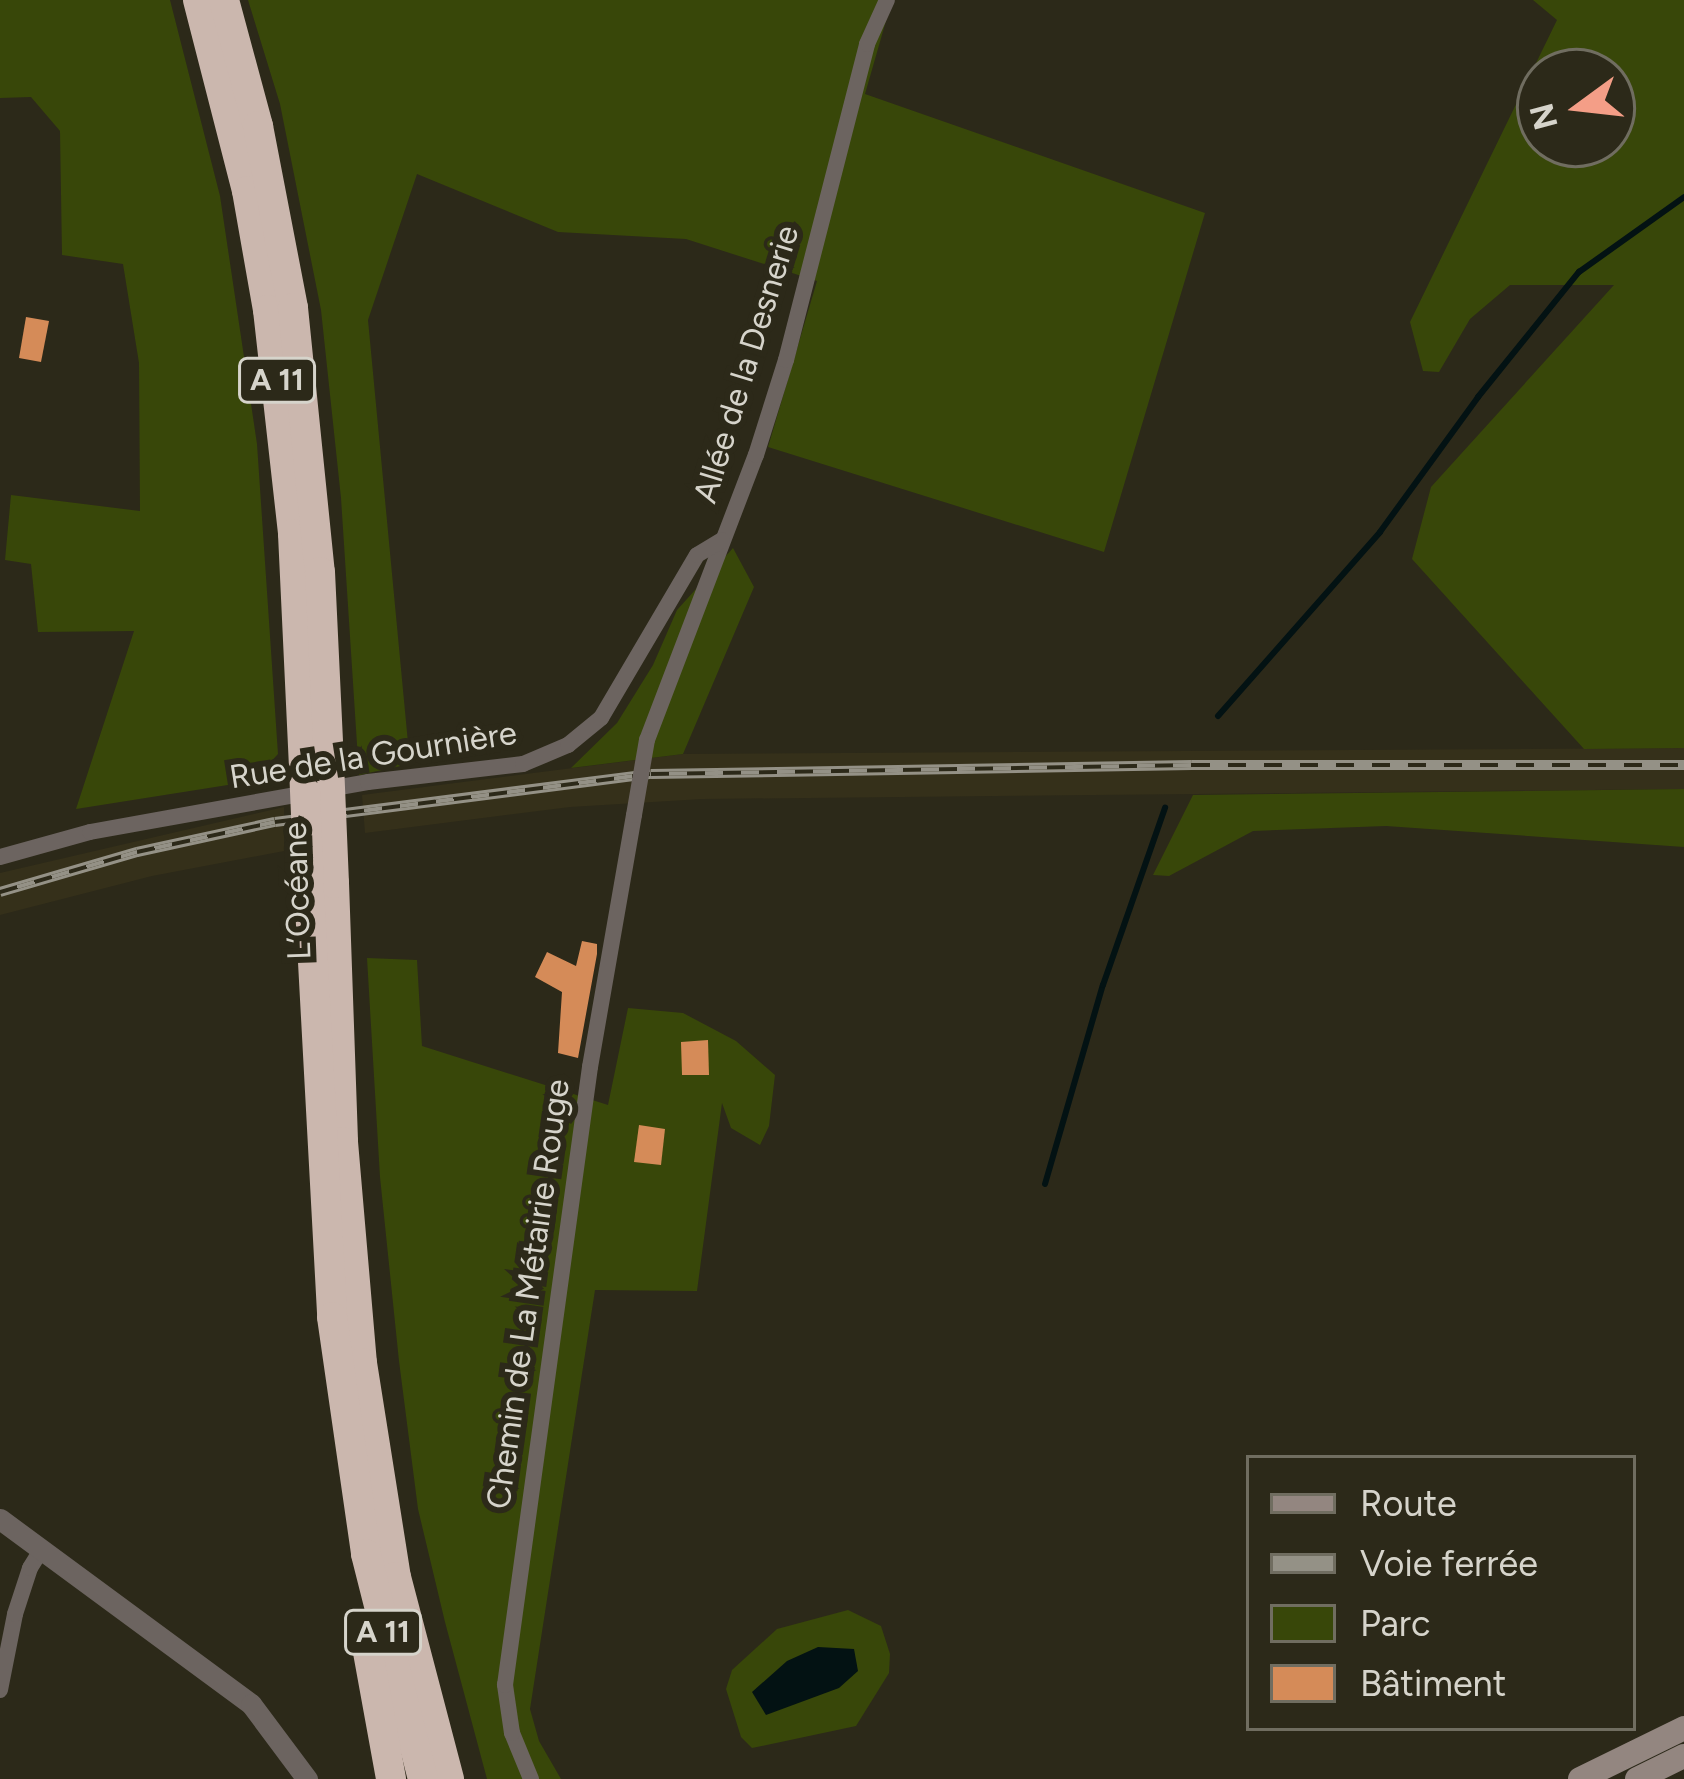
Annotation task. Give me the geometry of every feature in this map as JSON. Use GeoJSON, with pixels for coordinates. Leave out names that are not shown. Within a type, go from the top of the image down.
{"type":"FeatureCollection","features":[{"type":"Feature","properties":{"kind":"highway","name":"L’Océane"},"geometry":{"type":"LineString","coordinates":[[198,0],[247,191],[268,310],[317,766]]}},
{"type":"Feature","properties":{"kind":"highway","name":"L’Océane"},"geometry":{"type":"LineString","coordinates":[[224,0],[258,126],[293,308],[313,479],[324,1233],[353,1482],[387,1648],[423,1779]]}},
{"type":"Feature","properties":{"kind":"highway","name":"L’Océane"},"geometry":{"type":"LineString","coordinates":[[321,885],[372,1441],[412,1645],[449,1779]]}},
{"type":"Feature","properties":{"kind":"highway"},"geometry":{"type":"LineString","coordinates":[[353,1482],[345,1526],[391,1779]]}},
{"type":"Feature","properties":{"kind":"highway"},"geometry":{"type":"LineString","coordinates":[[412,1645],[439,1682],[470,1779]]}},
{"type":"Feature","properties":{"kind":"main road"},"geometry":{"type":"LineString","coordinates":[[1580,1779],[1684,1728]]}},
{"type":"Feature","properties":{"kind":"main road"},"geometry":{"type":"LineString","coordinates":[[1637,1779],[1684,1756]]}},
{"type":"Feature","properties":{"kind":"street","name":"Allée de la Desnerie"},"geometry":{"type":"LineString","coordinates":[[634,815],[647,740],[786,360],[866,44],[887,0]]}},
{"type":"Feature","properties":{"kind":"street","name":"Rue de la Gournière"},"geometry":{"type":"LineString","coordinates":[[0,857],[90,832],[368,782],[523,764],[568,745],[602,718],[698,554],[722,540]]}},
{"type":"Feature","properties":{"kind":"street","name":"Chemin de La Métairie Rouge"},"geometry":{"type":"LineString","coordinates":[[531,1779],[512,1733],[505,1684],[590,1067],[634,815]]}},
{"type":"Feature","properties":{"kind":"street"},"geometry":{"type":"LineString","coordinates":[[0,1519],[250,1704],[307,1779]]}},
{"type":"Feature","properties":{"kind":"street"},"geometry":{"type":"LineString","coordinates":[[0,1690],[15,1614],[42,1550]]}},
{"type":"Feature","properties":{"kind":"shaded area"},"geometry":{"type":"Polygon","coordinates":[[[1684,748],[1684,789],[702,799],[570,807],[365,833],[362,795],[683,754],[1684,748]]]}},
{"type":"Feature","properties":{"kind":"shaded area"},"geometry":{"type":"Polygon","coordinates":[[[284,807],[284,851],[152,876],[0,915],[0,873],[284,807]]]}},
{"type":"Feature","properties":{"kind":"shaded area"},"geometry":{"type":"Polygon","coordinates":[[[818,1647],[854,1649],[858,1671],[839,1688],[766,1715],[752,1692],[787,1661],[818,1647]]]}},
{"type":"Feature","properties":{"kind":"green space"},"geometry":{"type":"Polygon","coordinates":[[[0,0],[170,0],[220,196],[257,444],[278,754],[253,781],[76,809],[134,631],[38,632],[31,564],[5,560],[11,495],[140,511],[139,363],[123,264],[62,255],[60,131],[31,97],[0,98],[0,0]]]}},
{"type":"Feature","properties":{"kind":"green space"},"geometry":{"type":"Polygon","coordinates":[[[248,0],[892,0],[865,94],[1205,213],[1104,552],[768,447],[817,281],[686,239],[558,232],[417,174],[368,320],[410,764],[359,775],[341,498],[321,310],[280,104],[248,0]]]}},
{"type":"Feature","properties":{"kind":"green space"},"geometry":{"type":"Polygon","coordinates":[[[1533,0],[1684,0],[1684,748],[1584,749],[1412,559],[1431,487],[1614,285],[1510,285],[1470,319],[1439,372],[1423,371],[1410,322],[1516,104],[1516,168],[1636,168],[1636,48],[1543,48],[1557,20],[1533,0]]]}},
{"type":"Feature","properties":{"kind":"green space"},"geometry":{"type":"Polygon","coordinates":[[[733,548],[754,587],[683,754],[571,768],[617,723],[653,665],[677,610],[733,548]]]}},
{"type":"Feature","properties":{"kind":"green space"},"geometry":{"type":"Polygon","coordinates":[[[1684,789],[1684,847],[1386,826],[1253,831],[1169,876],[1153,875],[1193,795],[1684,789]]]}},
{"type":"Feature","properties":{"kind":"green space"},"geometry":{"type":"Polygon","coordinates":[[[367,958],[417,960],[422,1046],[608,1105],[628,1008],[683,1013],[736,1041],[775,1075],[769,1126],[760,1145],[731,1128],[722,1103],[697,1291],[595,1290],[530,1709],[539,1741],[561,1779],[487,1779],[418,1509],[380,1177],[367,958]]]}},
{"type":"Feature","properties":{"kind":"green space"},"geometry":{"type":"Polygon","coordinates":[[[848,1610],[881,1626],[890,1654],[889,1673],[856,1726],[752,1748],[741,1737],[726,1689],[732,1670],[777,1629],[848,1610]]]}},
{"type":"Feature","properties":{"kind":"building"},"geometry":{"type":"Polygon","coordinates":[[[26,317],[49,321],[41,362],[19,358],[26,317]]]}},
{"type":"Feature","properties":{"kind":"building"},"geometry":{"type":"Polygon","coordinates":[[[582,941],[597,944],[597,954],[578,1058],[558,1053],[562,992],[535,977],[547,952],[576,966],[582,941]]]}},
{"type":"Feature","properties":{"kind":"building"},"geometry":{"type":"Polygon","coordinates":[[[708,1040],[709,1075],[682,1075],[681,1042],[708,1040]]]}},
{"type":"Feature","properties":{"kind":"building"},"geometry":{"type":"Polygon","coordinates":[[[639,1125],[665,1129],[661,1165],[634,1162],[639,1125]]]}},
{"type":"Feature","properties":{"kind":"waterway"},"geometry":{"type":"LineString","coordinates":[[1218,716],[1380,532],[1478,397],[1579,272],[1684,197]]}},
{"type":"Feature","properties":{"kind":"waterway"},"geometry":{"type":"LineString","coordinates":[[1045,1184],[1103,985],[1165,808]]}},
{"type":"Feature","properties":{"kind":"railway"},"geometry":{"type":"LineString","coordinates":[[0,892],[137,852],[275,822],[651,774],[1192,765],[1684,765]]}}]}
